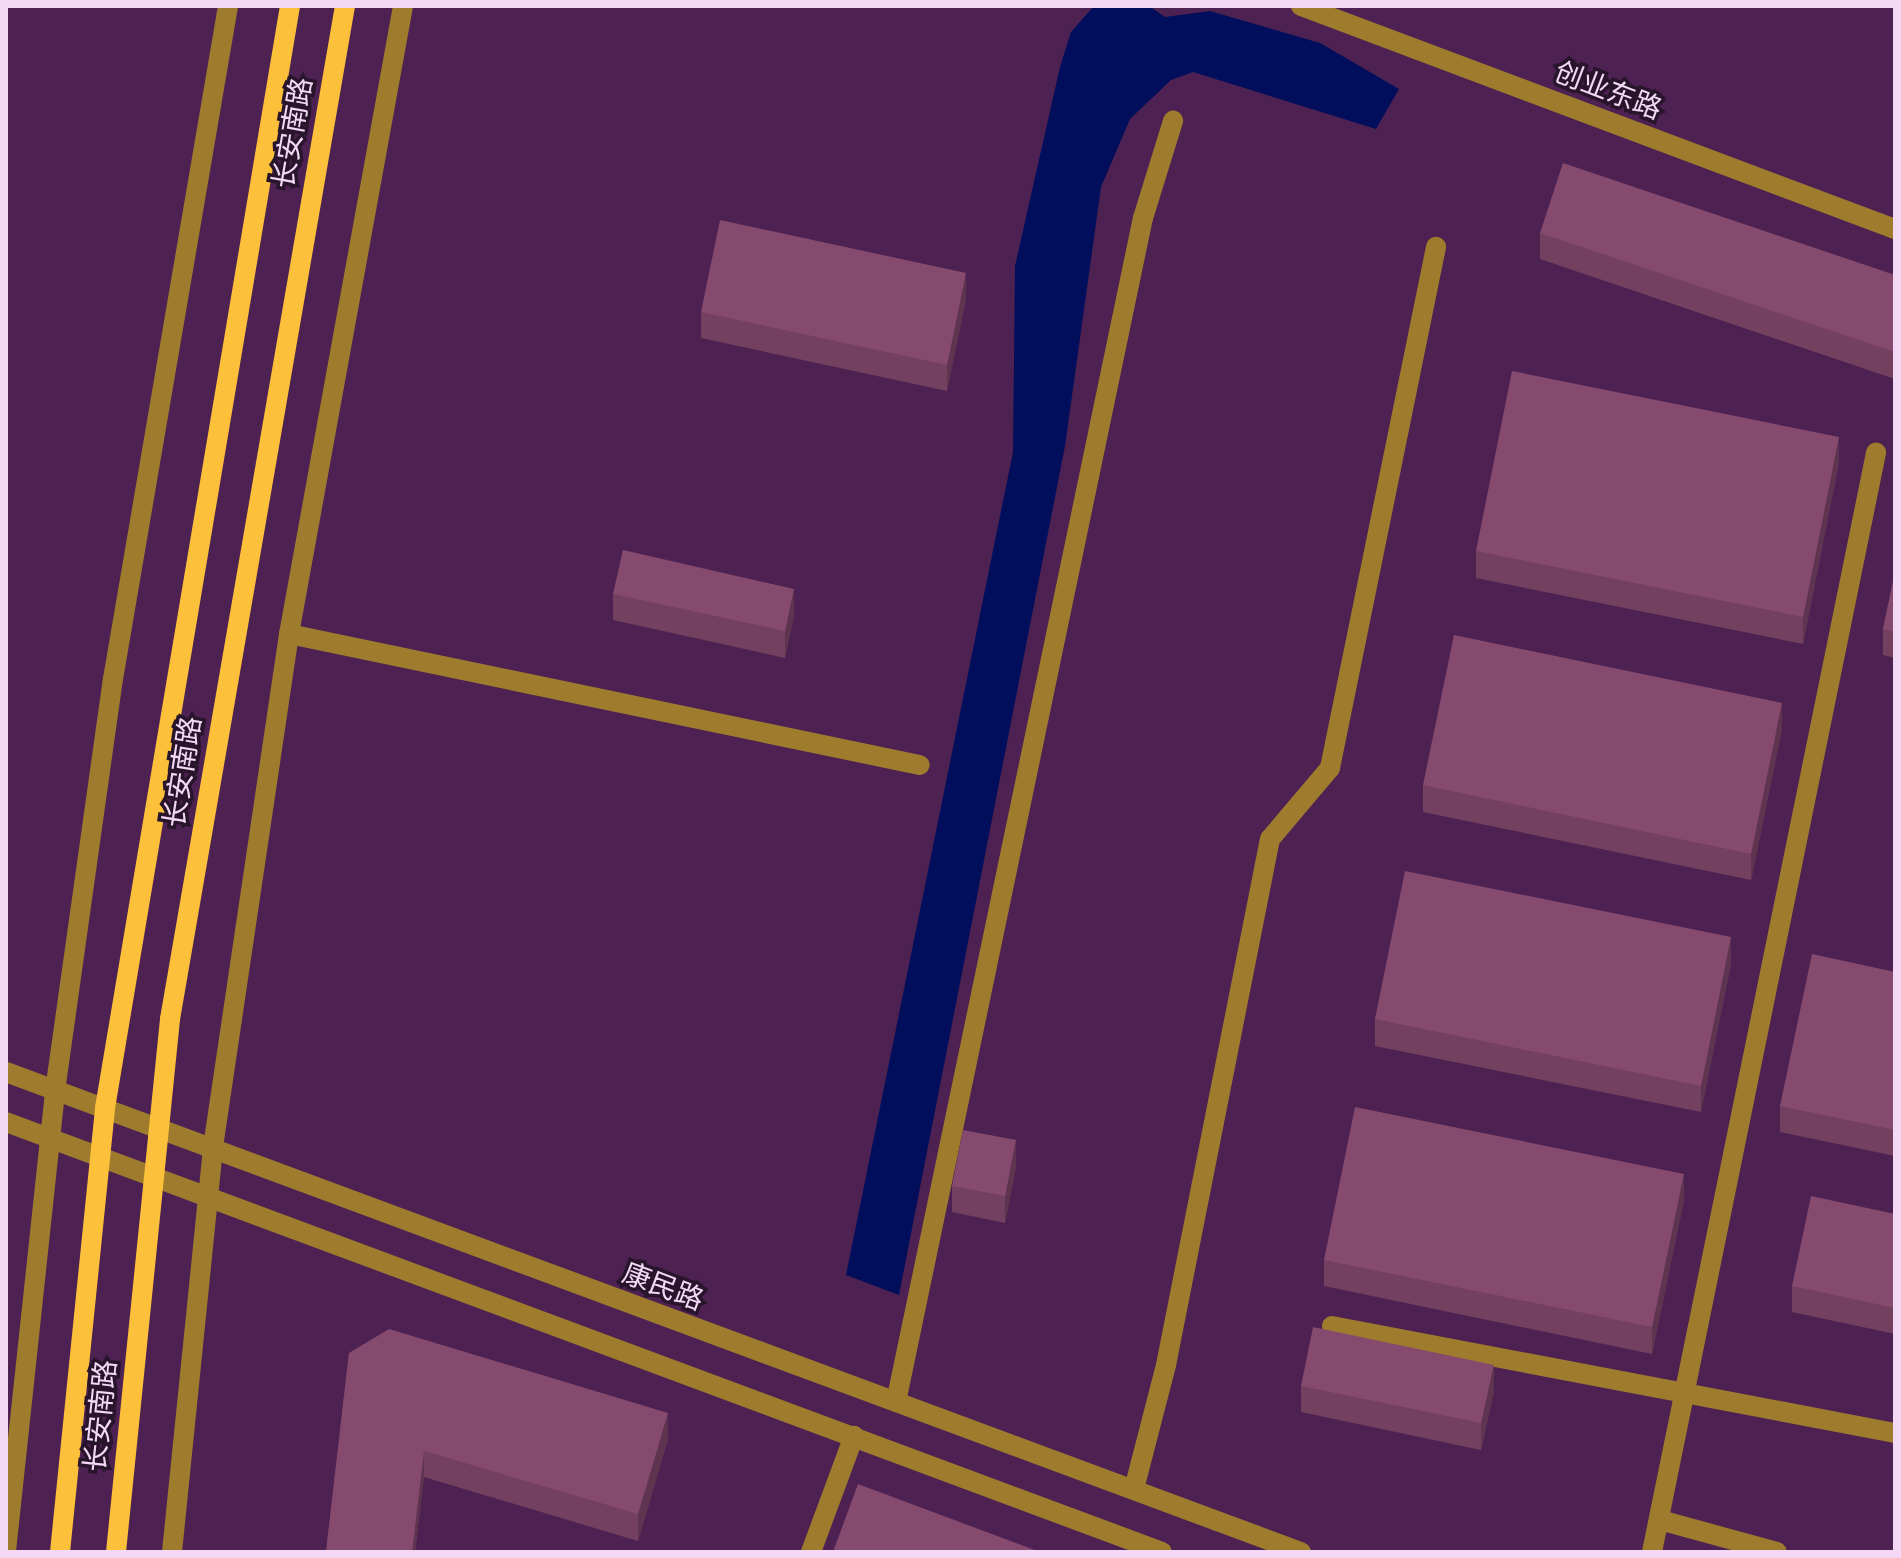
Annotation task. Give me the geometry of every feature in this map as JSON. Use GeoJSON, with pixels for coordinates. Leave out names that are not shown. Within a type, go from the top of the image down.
{"type":"FeatureCollection","features":[{"type":"Feature","properties":{"kind":"main road","name":"长安南路"},"geometry":{"type":"LineString","coordinates":[[60,1552],[105,1108],[290,6]]}},
{"type":"Feature","properties":{"kind":"main road","name":"长安南路"},"geometry":{"type":"LineString","coordinates":[[116,1552],[157,1126],[264,454],[345,6]]}},
{"type":"Feature","properties":{"kind":"street"},"geometry":{"type":"LineString","coordinates":[[6,1551],[55,1091],[113,679],[228,6]]}},
{"type":"Feature","properties":{"kind":"street"},"geometry":{"type":"LineString","coordinates":[[172,1552],[213,1147],[289,634],[403,6]]}},
{"type":"Feature","properties":{"kind":"street","name":"创业东路"},"geometry":{"type":"LineString","coordinates":[[1301,6],[1895,229]]}},
{"type":"Feature","properties":{"kind":"street"},"geometry":{"type":"LineString","coordinates":[[896,1402],[1143,218],[1173,121]]}},
{"type":"Feature","properties":{"kind":"street"},"geometry":{"type":"LineString","coordinates":[[1134,1489],[1166,1365],[1270,839],[1330,768],[1436,247]]}},
{"type":"Feature","properties":{"kind":"street"},"geometry":{"type":"LineString","coordinates":[[1652,1552],[1876,453]]}},
{"type":"Feature","properties":{"kind":"street"},"geometry":{"type":"LineString","coordinates":[[289,634],[920,765]]}},
{"type":"Feature","properties":{"kind":"street","name":"康民路"},"geometry":{"type":"LineString","coordinates":[[6,1072],[1301,1552]]}},
{"type":"Feature","properties":{"kind":"street"},"geometry":{"type":"LineString","coordinates":[[6,1122],[153,1174],[210,1198],[1162,1552]]}},
{"type":"Feature","properties":{"kind":"street"},"geometry":{"type":"LineString","coordinates":[[1332,1326],[1895,1433]]}},
{"type":"Feature","properties":{"kind":"street"},"geometry":{"type":"LineString","coordinates":[[811,1552],[854,1436]]}},
{"type":"Feature","properties":{"kind":"street"},"geometry":{"type":"LineString","coordinates":[[1660,1520],[1777,1552]]}},
{"type":"Feature","properties":{"kind":"shaded area"},"geometry":{"type":"Polygon","coordinates":[[[1094,6],[1149,6],[1165,17],[1210,11],[1320,43],[1399,89],[1376,129],[1193,72],[1171,80],[1130,119],[1101,187],[1065,446],[899,1295],[846,1275],[1013,452],[1015,266],[1060,67],[1071,32],[1094,6]]]}},
{"type":"Feature","properties":{"kind":"building"},"geometry":{"type":"Polygon","coordinates":[[[1563,163],[1895,275],[1895,352],[1540,233],[1563,163]]]}},
{"type":"Feature","properties":{"kind":"building"},"geometry":{"type":"Polygon","coordinates":[[[720,220],[966,273],[947,365],[701,312],[720,220]]]}},
{"type":"Feature","properties":{"kind":"building"},"geometry":{"type":"Polygon","coordinates":[[[1512,371],[1839,437],[1803,617],[1476,551],[1512,371]]]}},
{"type":"Feature","properties":{"kind":"building"},"geometry":{"type":"Polygon","coordinates":[[[623,550],[794,589],[785,631],[613,594],[623,550]]]}},
{"type":"Feature","properties":{"kind":"building"},"geometry":{"type":"Polygon","coordinates":[[[1895,572],[1895,632],[1883,629],[1895,572]]]}},
{"type":"Feature","properties":{"kind":"building"},"geometry":{"type":"Polygon","coordinates":[[[1454,635],[1782,703],[1751,854],[1423,785],[1454,635]]]}},
{"type":"Feature","properties":{"kind":"building"},"geometry":{"type":"Polygon","coordinates":[[[1405,871],[1731,937],[1701,1086],[1375,1019],[1405,871]]]}},
{"type":"Feature","properties":{"kind":"building"},"geometry":{"type":"Polygon","coordinates":[[[1812,954],[1895,972],[1895,1130],[1780,1106],[1812,954]]]}},
{"type":"Feature","properties":{"kind":"building"},"geometry":{"type":"Polygon","coordinates":[[[1355,1107],[1684,1174],[1652,1327],[1324,1260],[1355,1107]]]}},
{"type":"Feature","properties":{"kind":"building"},"geometry":{"type":"Polygon","coordinates":[[[963,1130],[1016,1140],[1005,1196],[952,1186],[963,1130]]]}},
{"type":"Feature","properties":{"kind":"building"},"geometry":{"type":"Polygon","coordinates":[[[1811,1196],[1895,1214],[1895,1308],[1792,1286],[1811,1196]]]}},
{"type":"Feature","properties":{"kind":"building"},"geometry":{"type":"Polygon","coordinates":[[[1313,1327],[1494,1365],[1481,1423],[1301,1386],[1313,1327]]]}},
{"type":"Feature","properties":{"kind":"building"},"geometry":{"type":"Polygon","coordinates":[[[389,1329],[668,1413],[638,1514],[424,1451],[412,1552],[326,1552],[349,1353],[389,1329]]]}},
{"type":"Feature","properties":{"kind":"building"},"geometry":{"type":"Polygon","coordinates":[[[858,1484],[1040,1552],[833,1552],[858,1484]]]}}]}
